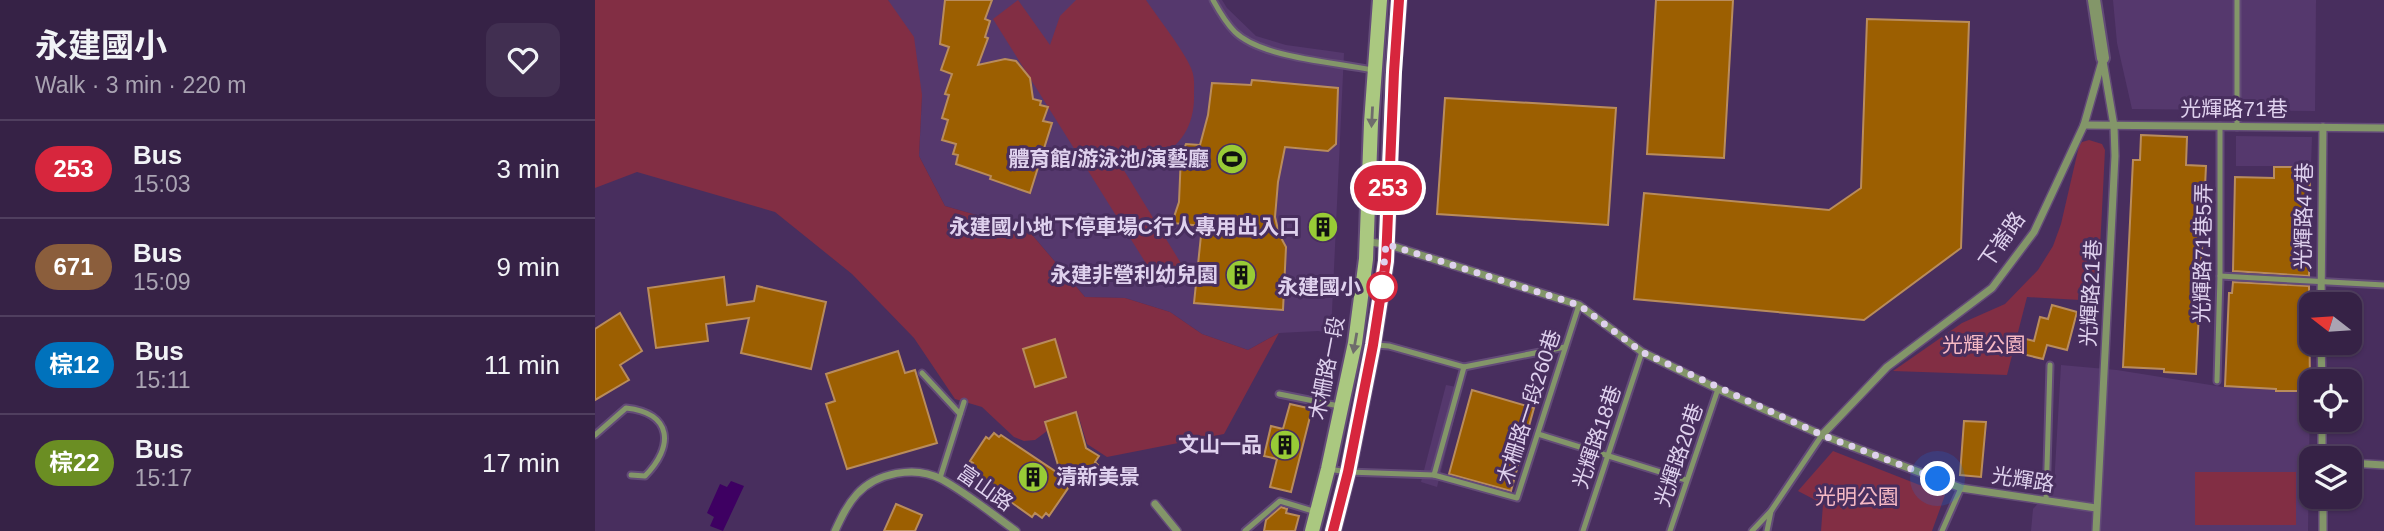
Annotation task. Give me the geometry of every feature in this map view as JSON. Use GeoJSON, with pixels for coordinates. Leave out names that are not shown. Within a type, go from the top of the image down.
{"type":"FeatureCollection","features":[{"type":"Feature","properties":{"kind":"main road","name":"木柵路一段"},"geometry":{"type":"LineString","coordinates":[[1312,531],[1356,342],[1368,242],[1380,0]]}},
{"type":"Feature","properties":{"kind":"main road","name":"木柵路一段"},"geometry":{"type":"LineString","coordinates":[[1333,531],[1348,472],[1373,345],[1386,261],[1399,0]]}},
{"type":"Feature","properties":{"kind":"street","name":"下崙路"},"geometry":{"type":"LineString","coordinates":[[1822,435],[1887,367],[1992,288],[2035,232],[2084,125],[2103,58],[2094,0]]}},
{"type":"Feature","properties":{"kind":"street","name":"光輝路21巷"},"geometry":{"type":"LineString","coordinates":[[2096,531],[2114,126],[2103,58]]}},
{"type":"Feature","properties":{"kind":"street","name":"光輝路71巷"},"geometry":{"type":"LineString","coordinates":[[2084,125],[2384,128]]}},
{"type":"Feature","properties":{"kind":"street","name":"光輝路47巷"},"geometry":{"type":"LineString","coordinates":[[2321,292],[2323,127]]}},
{"type":"Feature","properties":{"kind":"street","name":"光輝路"},"geometry":{"type":"LineString","coordinates":[[1368,242],[1386,244],[1579,305],[1642,352],[1718,389],[1822,435],[1961,488],[2096,508]]}},
{"type":"Feature","properties":{"kind":"street"},"geometry":{"type":"LineString","coordinates":[[2362,464],[2384,465]]}},
{"type":"Feature","properties":{"kind":"street","name":"富山路"},"geometry":{"type":"LineString","coordinates":[[835,531],[858,493],[880,478],[904,472],[924,473],[940,478],[1016,531]]}},
{"type":"Feature","properties":{"kind":"street"},"geometry":{"type":"LineString","coordinates":[[1155,504],[1177,531]]}},
{"type":"Feature","properties":{"kind":"street"},"geometry":{"type":"LineString","coordinates":[[2323,509],[2323,531]]}},
{"type":"Feature","properties":{"kind":"lane"},"geometry":{"type":"LineString","coordinates":[[1213,0],[1234,32],[1251,44],[1271,51],[1375,70]]}},
{"type":"Feature","properties":{"kind":"lane"},"geometry":{"type":"LineString","coordinates":[[2237,0],[2237,127]]}},
{"type":"Feature","properties":{"kind":"lane","name":"光輝路71巷5弄"},"geometry":{"type":"LineString","coordinates":[[2217,381],[2220,127]]}},
{"type":"Feature","properties":{"kind":"lane"},"geometry":{"type":"LineString","coordinates":[[2220,276],[2384,285]]}},
{"type":"Feature","properties":{"kind":"lane","name":"木柵路一段260巷"},"geometry":{"type":"LineString","coordinates":[[1328,469],[1434,475],[1517,498],[1579,305]]}},
{"type":"Feature","properties":{"kind":"lane"},"geometry":{"type":"LineString","coordinates":[[1373,345],[1389,346],[1464,367],[1565,347]]}},
{"type":"Feature","properties":{"kind":"lane","name":"光輝路18巷"},"geometry":{"type":"LineString","coordinates":[[1583,531],[1642,352]]}},
{"type":"Feature","properties":{"kind":"lane"},"geometry":{"type":"LineString","coordinates":[[2046,501],[2050,365]]}},
{"type":"Feature","properties":{"kind":"lane"},"geometry":{"type":"LineString","coordinates":[[1434,475],[1464,367]]}},
{"type":"Feature","properties":{"kind":"lane"},"geometry":{"type":"LineString","coordinates":[[922,373],[960,414]]}},
{"type":"Feature","properties":{"kind":"lane","name":"光輝路20巷"},"geometry":{"type":"LineString","coordinates":[[1670,531],[1718,389]]}},
{"type":"Feature","properties":{"kind":"lane"},"geometry":{"type":"LineString","coordinates":[[1279,394],[1342,407]]}},
{"type":"Feature","properties":{"kind":"lane"},"geometry":{"type":"LineString","coordinates":[[940,478],[964,402]]}},
{"type":"Feature","properties":{"kind":"lane"},"geometry":{"type":"LineString","coordinates":[[595,435],[626,408],[638,409],[652,415],[663,427],[664,439],[659,462],[645,476],[631,475]]}},
{"type":"Feature","properties":{"kind":"lane"},"geometry":{"type":"LineString","coordinates":[[1538,434],[1686,480]]}},
{"type":"Feature","properties":{"kind":"lane"},"geometry":{"type":"LineString","coordinates":[[1752,531],[1771,511],[1822,435]]}},
{"type":"Feature","properties":{"kind":"lane"},"geometry":{"type":"LineString","coordinates":[[1942,531],[1961,488]]}},
{"type":"Feature","properties":{"kind":"lane"},"geometry":{"type":"LineString","coordinates":[[1244,531],[1280,500],[1316,512]]}},
{"type":"Feature","properties":{"kind":"lane"},"geometry":{"type":"LineString","coordinates":[[1767,531],[1771,511]]}},
{"type":"Feature","properties":{"kind":"shaded area","name":"永建國小"},"geometry":{"type":"Polygon","coordinates":[[[888,0],[1222,0],[1256,36],[1286,45],[1344,53],[1331,333],[1279,333],[1248,350],[1202,334],[1170,312],[1125,298],[1085,297],[1028,230],[945,206],[919,156],[922,95],[888,0]]]}},
{"type":"Feature","properties":{"kind":"shaded area"},"geometry":{"type":"Polygon","coordinates":[[[2113,0],[2316,0],[2315,111],[2132,109],[2117,43],[2113,0]]]}},
{"type":"Feature","properties":{"kind":"shaded area"},"geometry":{"type":"Polygon","coordinates":[[[2236,136],[2312,137],[2311,166],[2236,166],[2236,136]]]}},
{"type":"Feature","properties":{"kind":"shaded area"},"geometry":{"type":"Polygon","coordinates":[[[2061,365],[2117,370],[2223,387],[2269,388],[2299,392],[2299,432],[2309,432],[2309,446],[2299,446],[2299,509],[2308,509],[2308,531],[2031,531],[2033,509],[2054,486],[2061,365]]]}},
{"type":"Feature","properties":{"kind":"shaded area"},"geometry":{"type":"Polygon","coordinates":[[[1446,385],[1462,388],[1437,487],[1421,482],[1446,385]]]}},
{"type":"Feature","properties":{"kind":"shaded area"},"geometry":{"type":"Polygon","coordinates":[[[731,481],[744,486],[723,531],[710,526],[714,517],[707,513],[720,484],[727,487],[731,481]]]}},
{"type":"Feature","properties":{"kind":"green space"},"geometry":{"type":"Polygon","coordinates":[[[595,0],[888,0],[914,37],[922,95],[919,156],[945,206],[1028,230],[1085,297],[1125,298],[1170,312],[1202,334],[1248,350],[1279,333],[1224,434],[1107,457],[1087,444],[1077,411],[1044,421],[1047,431],[1035,440],[1024,441],[1014,437],[982,407],[955,399],[914,338],[852,274],[775,212],[637,172],[595,188],[595,0]]]}},
{"type":"Feature","properties":{"kind":"green space"},"geometry":{"type":"Polygon","coordinates":[[[1018,0],[1050,45],[1060,16],[1076,0],[1146,0],[1187,60],[1194,78],[1194,105],[1185,133],[1172,148],[1154,158],[1117,159],[1182,265],[1157,281],[993,19],[1018,0]]]}},
{"type":"Feature","properties":{"kind":"green space","name":"光輝公園"},"geometry":{"type":"Polygon","coordinates":[[[2089,140],[2102,144],[2105,150],[2096,329],[2083,318],[2080,300],[2027,297],[2007,375],[1893,371],[1962,323],[2005,304],[2038,270],[2053,246],[2061,224],[2079,146],[2089,140]]]}},
{"type":"Feature","properties":{"kind":"green space","name":"光明公園"},"geometry":{"type":"Polygon","coordinates":[[[1833,451],[1945,495],[1932,531],[1821,531],[1823,504],[1798,491],[1833,451]]]}},
{"type":"Feature","properties":{"kind":"green space"},"geometry":{"type":"Polygon","coordinates":[[[2195,472],[2296,472],[2296,525],[2195,525],[2195,472]]]}},
{"type":"Feature","properties":{"kind":"building"},"geometry":{"type":"Polygon","coordinates":[[[945,0],[992,0],[985,19],[990,21],[985,37],[988,38],[978,65],[1005,59],[1016,61],[1030,78],[1033,99],[1048,107],[1043,121],[1052,123],[1030,193],[956,164],[958,155],[953,154],[956,144],[942,140],[948,120],[942,118],[949,95],[945,94],[952,74],[941,70],[949,47],[940,44],[945,0]]]}},
{"type":"Feature","properties":{"kind":"building"},"geometry":{"type":"Polygon","coordinates":[[[1656,0],[1733,0],[1724,158],[1647,154],[1656,0]]]}},
{"type":"Feature","properties":{"kind":"building"},"geometry":{"type":"Polygon","coordinates":[[[1867,19],[1969,22],[1961,248],[1864,320],[1634,299],[1644,193],[1829,210],[1861,188],[1867,19]]]}},
{"type":"Feature","properties":{"kind":"building","name":"體育館/游泳池/演藝廳"},"geometry":{"type":"Polygon","coordinates":[[[1252,80],[1338,88],[1336,144],[1328,151],[1285,147],[1275,217],[1286,247],[1283,310],[1194,303],[1202,226],[1172,223],[1179,202],[1181,155],[1186,144],[1200,145],[1208,115],[1212,83],[1251,85],[1252,80]]]}},
{"type":"Feature","properties":{"kind":"building"},"geometry":{"type":"Polygon","coordinates":[[[1445,98],[1616,108],[1608,225],[1437,214],[1445,98]]]}},
{"type":"Feature","properties":{"kind":"building"},"geometry":{"type":"Polygon","coordinates":[[[2141,135],[2187,137],[2186,165],[2206,166],[2196,374],[2123,367],[2133,160],[2140,160],[2141,135]]]}},
{"type":"Feature","properties":{"kind":"building"},"geometry":{"type":"Polygon","coordinates":[[[2274,167],[2310,167],[2309,276],[2233,271],[2235,177],[2274,178],[2274,167]]]}},
{"type":"Feature","properties":{"kind":"building"},"geometry":{"type":"Polygon","coordinates":[[[724,277],[727,305],[754,301],[757,286],[826,302],[811,369],[741,353],[749,318],[706,324],[708,341],[656,348],[648,288],[724,277]]]}},
{"type":"Feature","properties":{"kind":"building"},"geometry":{"type":"Polygon","coordinates":[[[2233,282],[2309,286],[2309,292],[2299,292],[2299,355],[2310,355],[2310,369],[2299,369],[2299,391],[2225,386],[2229,293],[2232,293],[2233,282]]]}},
{"type":"Feature","properties":{"kind":"building"},"geometry":{"type":"Polygon","coordinates":[[[2052,305],[2077,312],[2067,350],[2047,345],[2043,359],[2018,353],[2022,338],[2034,341],[2040,317],[2048,319],[2052,305]]]}},
{"type":"Feature","properties":{"kind":"building"},"geometry":{"type":"Polygon","coordinates":[[[620,313],[642,351],[620,365],[629,380],[595,400],[595,329],[620,313]]]}},
{"type":"Feature","properties":{"kind":"building"},"geometry":{"type":"Polygon","coordinates":[[[1055,339],[1066,377],[1035,387],[1023,349],[1055,339]]]}},
{"type":"Feature","properties":{"kind":"building"},"geometry":{"type":"Polygon","coordinates":[[[898,351],[905,373],[915,370],[937,443],[847,469],[826,404],[835,401],[826,374],[898,351]]]}},
{"type":"Feature","properties":{"kind":"building"},"geometry":{"type":"Polygon","coordinates":[[[1472,390],[1534,408],[1511,491],[1449,474],[1472,390]]]}},
{"type":"Feature","properties":{"kind":"building","name":"文山一品"},"geometry":{"type":"Polygon","coordinates":[[[1290,404],[1312,409],[1291,492],[1270,487],[1277,459],[1264,456],[1271,426],[1283,429],[1290,404]]]}},
{"type":"Feature","properties":{"kind":"building","name":"清新美景"},"geometry":{"type":"Polygon","coordinates":[[[1076,412],[1086,448],[1099,456],[1095,462],[1098,465],[1085,484],[1078,479],[1074,486],[1071,484],[1049,516],[1046,513],[1042,518],[1035,513],[1032,517],[974,476],[976,472],[970,467],[973,463],[970,461],[986,437],[989,439],[994,433],[1061,475],[1045,422],[1076,412]]]}},
{"type":"Feature","properties":{"kind":"building"},"geometry":{"type":"Polygon","coordinates":[[[1964,421],[1986,422],[1981,477],[1960,475],[1964,421]]]}},
{"type":"Feature","properties":{"kind":"building"},"geometry":{"type":"Polygon","coordinates":[[[896,504],[922,515],[915,531],[884,531],[896,504]]]}},
{"type":"Feature","properties":{"kind":"building"},"geometry":{"type":"Polygon","coordinates":[[[1281,507],[1287,509],[1286,513],[1299,516],[1295,531],[1264,531],[1266,520],[1281,507]]]}},
{"type":"Feature","properties":{"kind":"bus line","name":"253"},"geometry":{"type":"LineString","coordinates":[[1333,531],[1348,472],[1373,345],[1386,261],[1399,0]]}},
{"type":"Feature","properties":{"kind":"place","name":"體育館/游泳池/演藝廳"},"geometry":{"type":"Point","coordinates":[1232,159]}},
{"type":"Feature","properties":{"kind":"place","name":"永建國小地下停車場C行人專用出入口"},"geometry":{"type":"Point","coordinates":[1323,227]}},
{"type":"Feature","properties":{"kind":"place","name":"永建非營利幼兒園"},"geometry":{"type":"Point","coordinates":[1241,275]}},
{"type":"Feature","properties":{"kind":"place","name":"永建國小"},"geometry":{"type":"Point","coordinates":[1382,287]}},
{"type":"Feature","properties":{"kind":"place","name":"文山一品"},"geometry":{"type":"Point","coordinates":[1285,445]}},
{"type":"Feature","properties":{"kind":"place","name":"清新美景"},"geometry":{"type":"Point","coordinates":[1033,477]}},
{"type":"Feature","properties":{"kind":"route"},"geometry":{"type":"LineString","coordinates":[[1382,287],[1386,244],[1579,305],[1642,352],[1718,389],[1822,435],[1938,479]]}}]}
